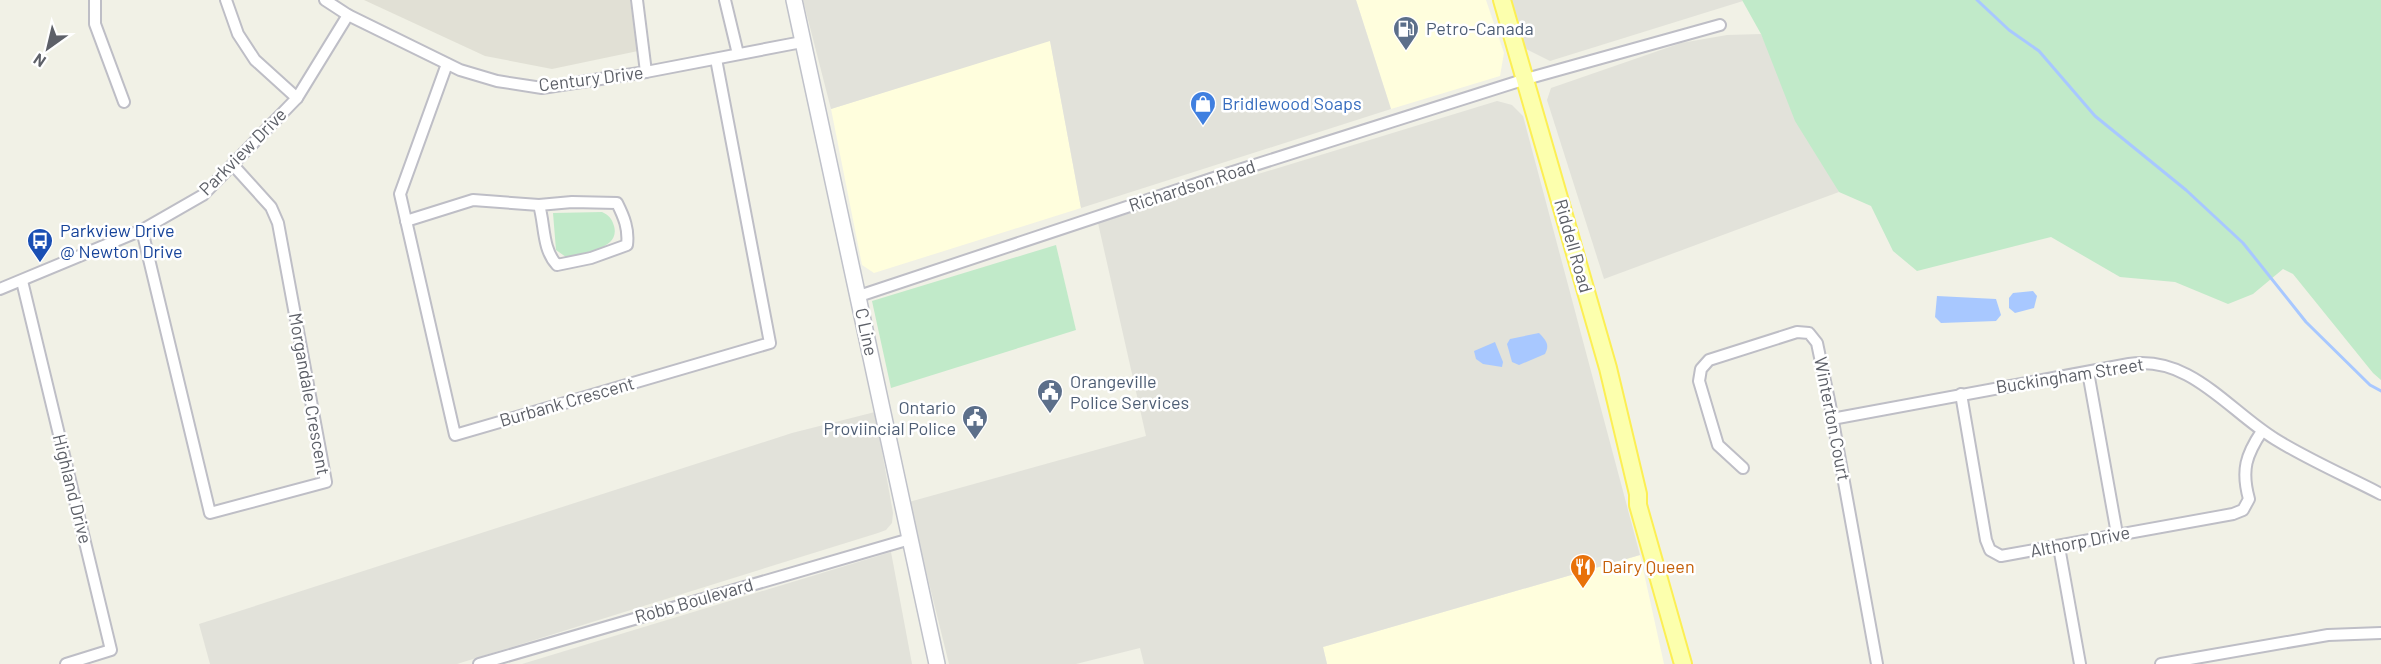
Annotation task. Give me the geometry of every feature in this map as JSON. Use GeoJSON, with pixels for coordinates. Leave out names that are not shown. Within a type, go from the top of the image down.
{"type":"FeatureCollection","features":[{"type":"Feature","properties":{"kind":"main road","name":"Riddell Road"},"geometry":{"type":"LineString","coordinates":[[1502,0],[1608,368],[1638,494],[1638,505],[1683,664]]}},
{"type":"Feature","properties":{"kind":"main road","name":"Riddell Road"},"geometry":{"type":"LineString","coordinates":[[1638,494],[1647,503],[1694,664]]}},
{"type":"Feature","properties":{"kind":"street"},"geometry":{"type":"LineString","coordinates":[[95,0],[95,24],[124,102]]}},
{"type":"Feature","properties":{"kind":"street"},"geometry":{"type":"LineString","coordinates":[[226,0],[238,34],[255,60],[297,98]]}},
{"type":"Feature","properties":{"kind":"street","name":"Century Drive"},"geometry":{"type":"LineString","coordinates":[[325,0],[348,15],[460,70],[497,81],[542,88],[646,72],[802,42]]}},
{"type":"Feature","properties":{"kind":"street"},"geometry":{"type":"LineString","coordinates":[[637,0],[646,72]]}},
{"type":"Feature","properties":{"kind":"street"},"geometry":{"type":"LineString","coordinates":[[725,0],[738,54]]}},
{"type":"Feature","properties":{"kind":"street","name":"C Line"},"geometry":{"type":"LineString","coordinates":[[794,0],[937,664]]}},
{"type":"Feature","properties":{"kind":"street","name":"Parkview Drive"},"geometry":{"type":"LineString","coordinates":[[0,289],[142,230],[202,195],[297,98],[348,15]]}},
{"type":"Feature","properties":{"kind":"street","name":"Richardson Road"},"geometry":{"type":"LineString","coordinates":[[859,296],[1217,177],[1526,79],[1720,25]]}},
{"type":"Feature","properties":{"kind":"street","name":"Burbank Crescent"},"geometry":{"type":"LineString","coordinates":[[447,64],[400,194],[454,435],[770,344],[716,58]]}},
{"type":"Feature","properties":{"kind":"street","name":"Morgandale Crescent"},"geometry":{"type":"LineString","coordinates":[[142,230],[210,513],[326,482],[278,222],[271,207],[232,165]]}},
{"type":"Feature","properties":{"kind":"street"},"geometry":{"type":"LineString","coordinates":[[406,221],[473,200],[539,205],[572,202],[617,203],[624,217],[628,235],[627,245],[591,258],[557,265],[550,258],[545,242],[544,222],[539,205]]}},
{"type":"Feature","properties":{"kind":"street","name":"Highland Drive"},"geometry":{"type":"LineString","coordinates":[[22,281],[111,650],[66,664]]}},
{"type":"Feature","properties":{"kind":"street","name":"Winterton Court"},"geometry":{"type":"LineString","coordinates":[[1743,468],[1718,445],[1699,381],[1701,369],[1709,360],[1797,332],[1809,333],[1817,343],[1877,664]]}},
{"type":"Feature","properties":{"kind":"street","name":"Buckingham Street"},"geometry":{"type":"LineString","coordinates":[[1832,419],[2144,362],[2177,368],[2198,381],[2262,431],[2305,456],[2381,494]]}},
{"type":"Feature","properties":{"kind":"street"},"geometry":{"type":"LineString","coordinates":[[2088,372],[2117,534]]}},
{"type":"Feature","properties":{"kind":"street","name":"Althorp Drive"},"geometry":{"type":"LineString","coordinates":[[1960,394],[1986,540],[1990,550],[2001,556],[2233,514],[2243,510],[2249,499],[2244,481],[2244,468],[2262,431]]}},
{"type":"Feature","properties":{"kind":"street","name":"Robb Boulevard"},"geometry":{"type":"LineString","coordinates":[[479,664],[910,538]]}},
{"type":"Feature","properties":{"kind":"street"},"geometry":{"type":"LineString","coordinates":[[2059,547],[2080,664]]}},
{"type":"Feature","properties":{"kind":"street"},"geometry":{"type":"LineString","coordinates":[[2161,664],[2328,634],[2381,633]]}},
{"type":"Feature","properties":{"kind":"shaded area"},"geometry":{"type":"Polygon","coordinates":[[[364,0],[630,0],[638,51],[552,69],[485,56],[364,0]]]}},
{"type":"Feature","properties":{"kind":"shaded area"},"geometry":{"type":"Polygon","coordinates":[[[803,0],[1356,0],[1391,109],[1081,208],[1050,41],[831,109],[803,0]]]}},
{"type":"Feature","properties":{"kind":"shaded area"},"geometry":{"type":"Polygon","coordinates":[[[1356,0],[1486,0],[1504,53],[1500,76],[1391,109],[1356,0]]]}},
{"type":"Feature","properties":{"kind":"shaded area"},"geometry":{"type":"Polygon","coordinates":[[[1509,0],[1743,1],[1550,61],[1524,48],[1509,0]]]}},
{"type":"Feature","properties":{"kind":"shaded area"},"geometry":{"type":"Polygon","coordinates":[[[1742,0],[2381,0],[2381,380],[2293,274],[2283,269],[2253,294],[2228,304],[2175,282],[2120,277],[2051,237],[1917,271],[1893,251],[1871,206],[1839,192],[1795,121],[1761,34],[1742,0]]]}},
{"type":"Feature","properties":{"kind":"shaded area"},"geometry":{"type":"Polygon","coordinates":[[[1761,34],[1839,192],[1604,279],[1547,100],[1551,88],[1681,43],[1727,35],[1761,34]]]}},
{"type":"Feature","properties":{"kind":"shaded area"},"geometry":{"type":"Polygon","coordinates":[[[1050,40],[1081,208],[874,273],[862,265],[831,109],[1050,40]]]}},
{"type":"Feature","properties":{"kind":"shaded area"},"geometry":{"type":"Polygon","coordinates":[[[1497,101],[1512,105],[1523,116],[1640,555],[1323,647],[1327,664],[1144,664],[1140,648],[1076,664],[949,664],[909,502],[1146,436],[1098,223],[1497,101]]]}},
{"type":"Feature","properties":{"kind":"shaded area"},"geometry":{"type":"Polygon","coordinates":[[[602,212],[607,214],[612,221],[615,234],[606,245],[590,252],[566,257],[556,250],[553,213],[602,212]]]}},
{"type":"Feature","properties":{"kind":"shaded area"},"geometry":{"type":"Polygon","coordinates":[[[1056,245],[1076,330],[891,388],[872,301],[1056,245]]]}},
{"type":"Feature","properties":{"kind":"shaded area"},"geometry":{"type":"Polygon","coordinates":[[[875,412],[893,513],[892,523],[886,530],[457,664],[210,664],[199,624],[792,433],[875,412]]]}},
{"type":"Feature","properties":{"kind":"shaded area"},"geometry":{"type":"Polygon","coordinates":[[[891,552],[912,664],[522,664],[891,552]]]}},
{"type":"Feature","properties":{"kind":"shaded area"},"geometry":{"type":"Polygon","coordinates":[[[1640,555],[1664,664],[1327,664],[1323,647],[1640,555]]]}},
{"type":"Feature","properties":{"kind":"water"},"geometry":{"type":"Polygon","coordinates":[[[2033,291],[2037,296],[2034,308],[2015,313],[2009,308],[2009,298],[2013,293],[2033,291]]]}},
{"type":"Feature","properties":{"kind":"water"},"geometry":{"type":"Polygon","coordinates":[[[1937,296],[1996,299],[2001,315],[1996,321],[1941,323],[1935,317],[1937,296]]]}},
{"type":"Feature","properties":{"kind":"water"},"geometry":{"type":"Polygon","coordinates":[[[1539,333],[1546,343],[1545,354],[1519,365],[1512,362],[1507,344],[1510,339],[1539,333]]]}},
{"type":"Feature","properties":{"kind":"water"},"geometry":{"type":"Polygon","coordinates":[[[1495,342],[1503,362],[1502,367],[1483,364],[1476,359],[1474,351],[1495,342]]]}},
{"type":"Feature","properties":{"kind":"waterway"},"geometry":{"type":"LineString","coordinates":[[1977,0],[2009,30],[2039,51],[2095,116],[2186,190],[2243,243],[2306,322],[2370,385],[2381,391]]}},
{"type":"Feature","properties":{"kind":"place","name":"Petro-Canada"},"geometry":{"type":"Point","coordinates":[1406,52]}},
{"type":"Feature","properties":{"kind":"place","name":"Bridlewood Soaps"},"geometry":{"type":"Point","coordinates":[1203,127]}},
{"type":"Feature","properties":{"kind":"place","name":"Parkview Drive @ Newton Drive"},"geometry":{"type":"Point","coordinates":[40,264]}},
{"type":"Feature","properties":{"kind":"place","name":"Orangeville Police Services"},"geometry":{"type":"Point","coordinates":[1050,415]}},
{"type":"Feature","properties":{"kind":"place","name":"Ontario Proviincial Police"},"geometry":{"type":"Point","coordinates":[975,441]}},
{"type":"Feature","properties":{"kind":"place","name":"Dairy Queen"},"geometry":{"type":"Point","coordinates":[1583,590]}}]}
